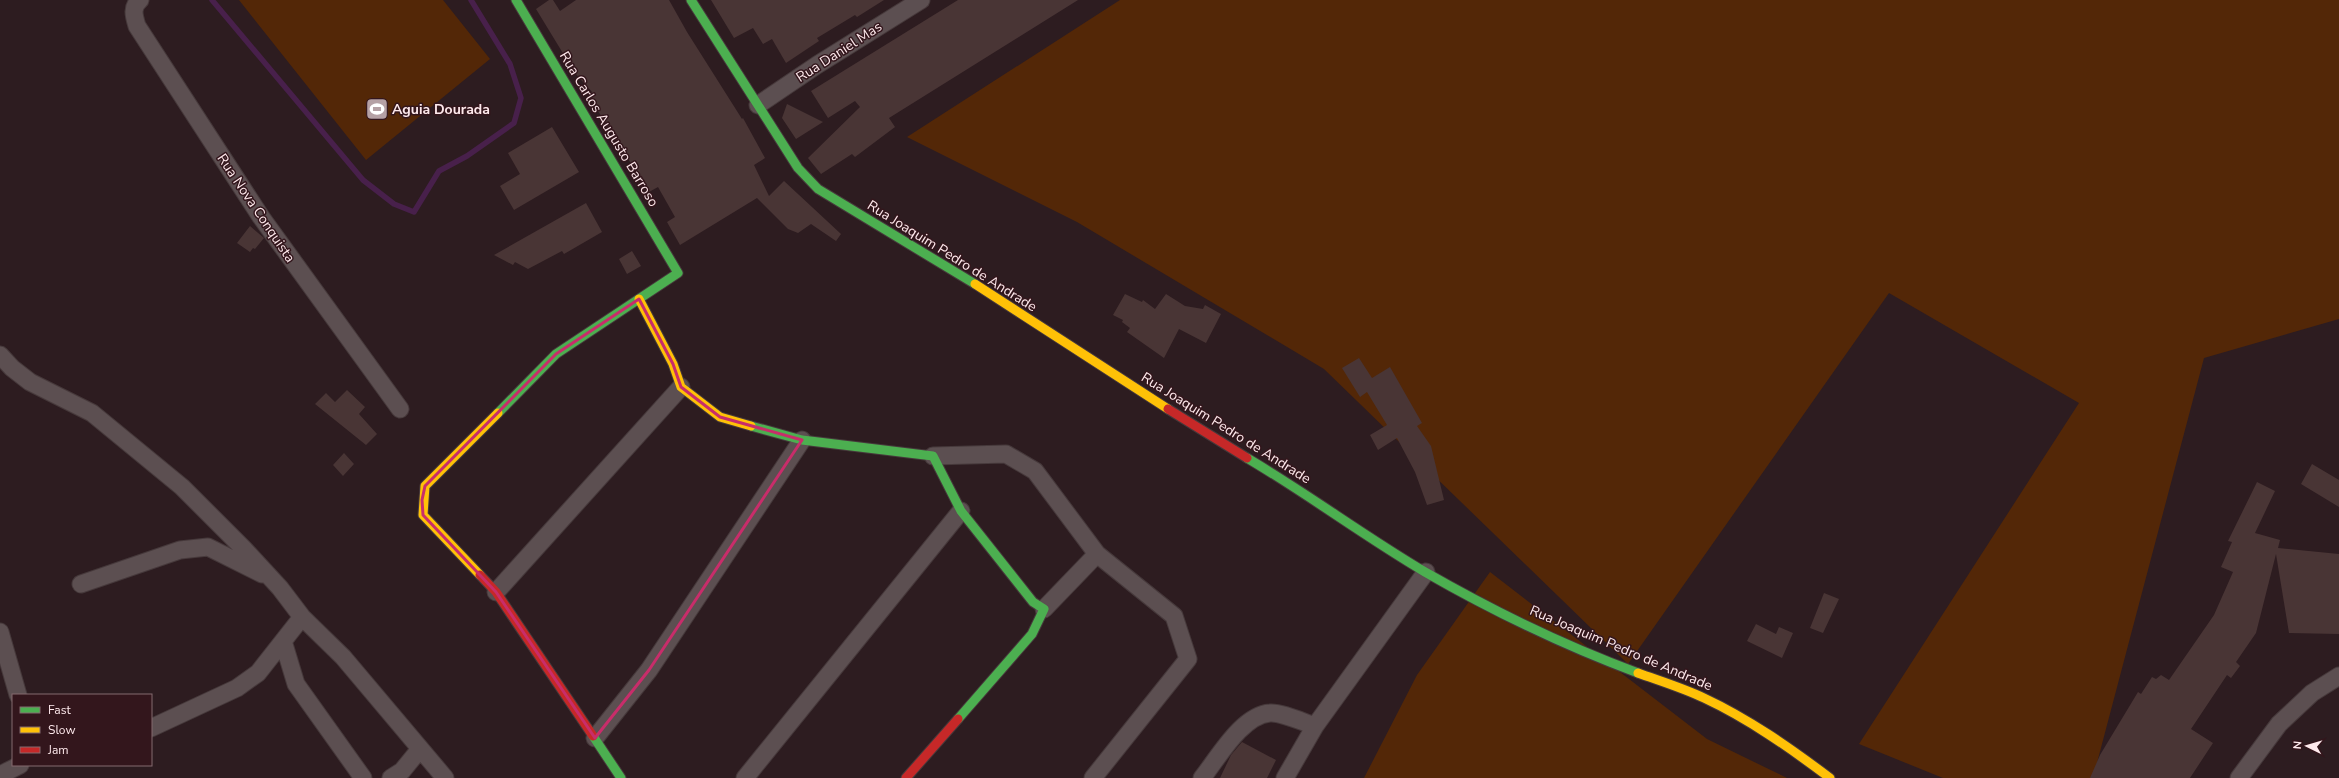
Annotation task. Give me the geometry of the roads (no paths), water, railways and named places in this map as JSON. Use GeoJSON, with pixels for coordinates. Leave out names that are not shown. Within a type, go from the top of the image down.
{"type":"FeatureCollection","features":[{"type":"Feature","properties":{"kind":"street","name":"Rua Nova Conquista"},"geometry":{"type":"LineString","coordinates":[[140,0],[135,5],[133,14],[137,26],[260,218],[400,409]]}},
{"type":"Feature","properties":{"kind":"street","name":"Rua Carlos Augusto Barroso"},"geometry":{"type":"LineString","coordinates":[[516,0],[678,273],[639,299]]}},
{"type":"Feature","properties":{"kind":"street","name":"Rua Joaquim Pedro de Andrade"},"geometry":{"type":"LineString","coordinates":[[691,0],[798,168],[818,189],[982,288],[1217,441],[1289,483],[1356,529],[1426,572],[1540,631],[1619,666],[1702,697],[1728,710],[1779,740],[1830,778]]}},
{"type":"Feature","properties":{"kind":"street","name":"Rua Daniel Mas"},"geometry":{"type":"LineString","coordinates":[[758,104],[921,0]]}},
{"type":"Feature","properties":{"kind":"street"},"geometry":{"type":"LineString","coordinates":[[621,778],[496,592],[423,515],[425,486],[556,354],[639,299],[673,364],[681,387],[720,417],[802,440],[933,456],[1006,454],[1035,471],[1097,554],[1174,616],[1188,659],[1093,778]]}},
{"type":"Feature","properties":{"kind":"street"},"geometry":{"type":"LineString","coordinates":[[0,355],[12,368],[30,382],[92,413],[182,487],[273,579],[302,617],[343,657],[445,778]]}},
{"type":"Feature","properties":{"kind":"street"},"geometry":{"type":"LineString","coordinates":[[496,592],[681,387]]}},
{"type":"Feature","properties":{"kind":"street"},"geometry":{"type":"LineString","coordinates":[[595,738],[649,670],[802,440]]}},
{"type":"Feature","properties":{"kind":"street"},"geometry":{"type":"LineString","coordinates":[[933,456],[961,511],[1033,602],[1044,608]]}},
{"type":"Feature","properties":{"kind":"street"},"geometry":{"type":"LineString","coordinates":[[745,778],[961,511]]}},
{"type":"Feature","properties":{"kind":"street"},"geometry":{"type":"LineString","coordinates":[[81,584],[180,550],[208,547],[273,579]]}},
{"type":"Feature","properties":{"kind":"street"},"geometry":{"type":"LineString","coordinates":[[906,778],[1032,634],[1044,608],[1097,554]]}},
{"type":"Feature","properties":{"kind":"street"},"geometry":{"type":"LineString","coordinates":[[1285,778],[1315,726],[1426,572]]}},
{"type":"Feature","properties":{"kind":"street"},"geometry":{"type":"LineString","coordinates":[[152,728],[238,688],[258,674],[302,617]]}},
{"type":"Feature","properties":{"kind":"street"},"geometry":{"type":"LineString","coordinates":[[0,632],[18,694]]}},
{"type":"Feature","properties":{"kind":"street"},"geometry":{"type":"LineString","coordinates":[[284,642],[296,684],[363,778]]}},
{"type":"Feature","properties":{"kind":"street"},"geometry":{"type":"LineString","coordinates":[[2239,778],[2279,724],[2312,693],[2339,676]]}},
{"type":"Feature","properties":{"kind":"street"},"geometry":{"type":"LineString","coordinates":[[1202,778],[1242,726],[1260,715],[1271,712],[1315,726]]}},
{"type":"Feature","properties":{"kind":"street"},"geometry":{"type":"LineString","coordinates":[[391,778],[402,771],[420,749]]}},
{"type":"Feature","properties":{"kind":"street"},"geometry":{"type":"LineString","coordinates":[[0,775],[18,766]]}},
{"type":"Feature","properties":{"kind":"waterway"},"geometry":{"type":"LineString","coordinates":[[212,0],[363,180],[394,204],[414,212],[439,171],[467,156],[514,123],[521,98],[510,64],[471,0]]}},
{"type":"Feature","properties":{"kind":"place","name":"Aguia Dourada"},"geometry":{"type":"Point","coordinates":[377,109]}}]}
